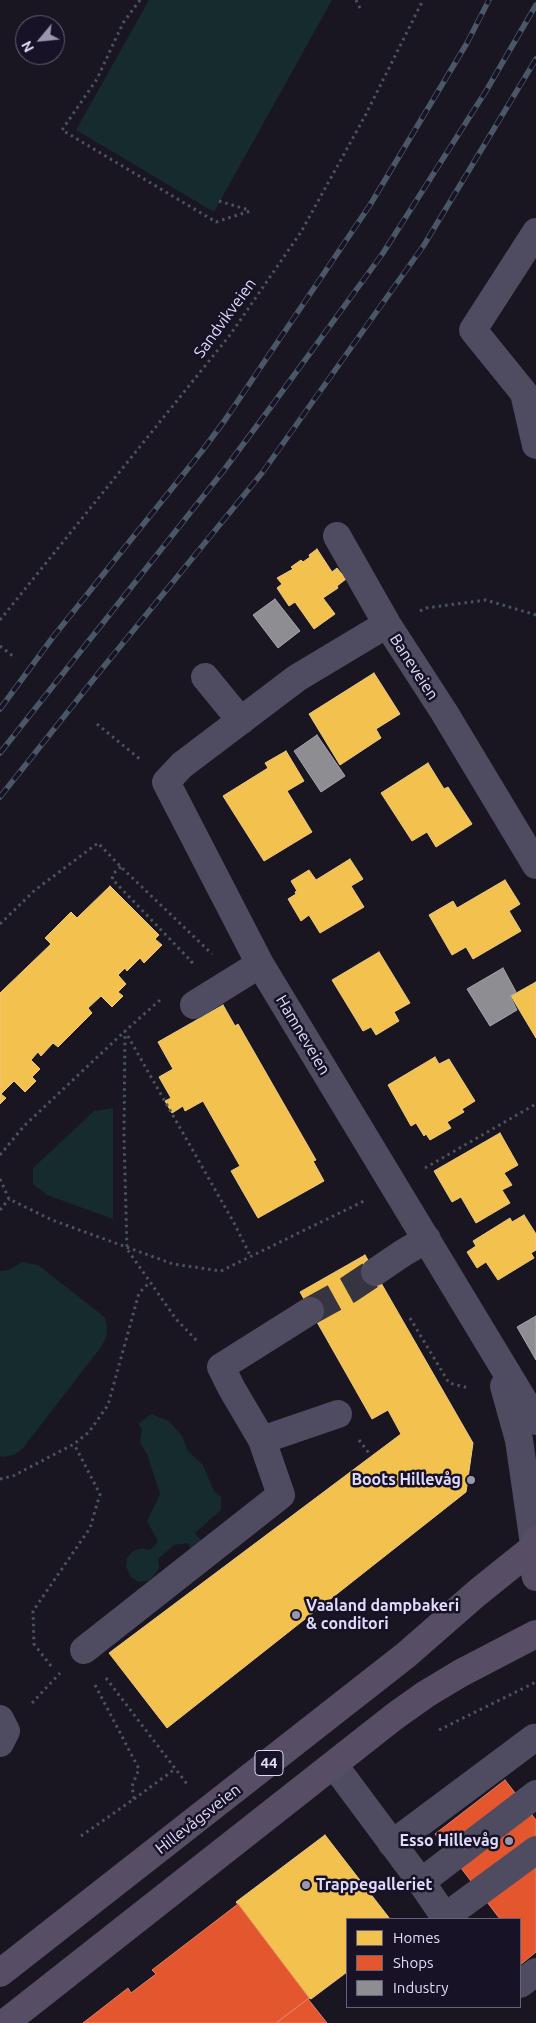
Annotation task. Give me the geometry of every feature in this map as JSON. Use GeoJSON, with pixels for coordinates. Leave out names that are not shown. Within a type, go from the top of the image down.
{"type":"FeatureCollection","features":[{"type":"Feature","properties":{"kind":"main road"},"geometry":{"type":"LineString","coordinates":[[534,1544],[532,1560],[536,1577]]}},
{"type":"Feature","properties":{"kind":"main road","name":"Hillevågsveien"},"geometry":{"type":"LineString","coordinates":[[0,1973],[406,1655],[534,1544]]}},
{"type":"Feature","properties":{"kind":"main road","name":"44"},"geometry":{"type":"LineString","coordinates":[[5,2023],[334,1766],[395,1716],[426,1694],[536,1634]]}},
{"type":"Feature","properties":{"kind":"street"},"geometry":{"type":"LineString","coordinates":[[536,232],[473,330],[530,388],[536,445]]}},
{"type":"Feature","properties":{"kind":"street"},"geometry":{"type":"LineString","coordinates":[[337,536],[387,624]]}},
{"type":"Feature","properties":{"kind":"street","name":"Baneveien"},"geometry":{"type":"LineString","coordinates":[[166,782],[182,765],[297,678],[387,624],[444,712],[536,865]]}},
{"type":"Feature","properties":{"kind":"street"},"geometry":{"type":"LineString","coordinates":[[205,677],[241,722]]}},
{"type":"Feature","properties":{"kind":"street","name":"Hamneveien"},"geometry":{"type":"LineString","coordinates":[[166,782],[260,964],[428,1239],[536,1421]]}},
{"type":"Feature","properties":{"kind":"street"},"geometry":{"type":"LineString","coordinates":[[194,1004],[260,964]]}},
{"type":"Feature","properties":{"kind":"street"},"geometry":{"type":"LineString","coordinates":[[375,1272],[428,1239]]}},
{"type":"Feature","properties":{"kind":"street"},"geometry":{"type":"LineString","coordinates":[[84,1650],[281,1495],[262,1440],[232,1390],[221,1367],[310,1311]]}},
{"type":"Feature","properties":{"kind":"street","name":"Hamneveien"},"geometry":{"type":"LineString","coordinates":[[497,1358],[519,1440],[534,1544]]}},
{"type":"Feature","properties":{"kind":"street"},"geometry":{"type":"LineString","coordinates":[[262,1440],[338,1414]]}},
{"type":"Feature","properties":{"kind":"street"},"geometry":{"type":"LineString","coordinates":[[392,1844],[534,1738],[536,1739]]}},
{"type":"Feature","properties":{"kind":"street"},"geometry":{"type":"LineString","coordinates":[[334,1766],[421,1882],[444,1918]]}},
{"type":"Feature","properties":{"kind":"street"},"geometry":{"type":"LineString","coordinates":[[421,1882],[536,1794]]}},
{"type":"Feature","properties":{"kind":"street"},"geometry":{"type":"LineString","coordinates":[[446,1918],[536,1850]]}},
{"type":"Feature","properties":{"kind":"path"},"geometry":{"type":"LineString","coordinates":[[140,0],[123,23],[97,79],[62,130],[216,222],[250,210],[219,201]]}},
{"type":"Feature","properties":{"kind":"path"},"geometry":{"type":"LineString","coordinates":[[356,0],[360,8]]}},
{"type":"Feature","properties":{"kind":"path","name":"Sandvikveien"},"geometry":{"type":"LineString","coordinates":[[0,620],[230,335],[301,232],[365,116],[423,0]]}},
{"type":"Feature","properties":{"kind":"path"},"geometry":{"type":"LineString","coordinates":[[387,624],[426,608],[486,600],[536,615]]}},
{"type":"Feature","properties":{"kind":"path"},"geometry":{"type":"LineString","coordinates":[[0,646],[14,657]]}},
{"type":"Feature","properties":{"kind":"path"},"geometry":{"type":"LineString","coordinates":[[98,724],[166,782]]}},
{"type":"Feature","properties":{"kind":"path"},"geometry":{"type":"LineString","coordinates":[[0,924],[35,890],[98,843],[222,963],[235,979]]}},
{"type":"Feature","properties":{"kind":"path"},"geometry":{"type":"LineString","coordinates":[[121,867],[114,873],[112,879],[192,962],[185,968]]}},
{"type":"Feature","properties":{"kind":"path"},"geometry":{"type":"LineString","coordinates":[[0,1155],[24,1126],[164,997]]}},
{"type":"Feature","properties":{"kind":"path"},"geometry":{"type":"LineString","coordinates":[[125,1031],[234,1223],[250,1258]]}},
{"type":"Feature","properties":{"kind":"path"},"geometry":{"type":"LineString","coordinates":[[125,1031],[124,1136],[127,1249],[176,1319],[221,1367]]}},
{"type":"Feature","properties":{"kind":"path"},"geometry":{"type":"LineString","coordinates":[[0,1179],[9,1199],[52,1220],[127,1249],[173,1264],[221,1272],[395,1186],[536,1104]]}},
{"type":"Feature","properties":{"kind":"path"},"geometry":{"type":"LineString","coordinates":[[0,1210],[9,1199]]}},
{"type":"Feature","properties":{"kind":"path"},"geometry":{"type":"LineString","coordinates":[[0,1479],[13,1476],[74,1444],[90,1432],[108,1405],[139,1293],[150,1282]]}},
{"type":"Feature","properties":{"kind":"path"},"geometry":{"type":"LineString","coordinates":[[410,1318],[449,1383],[477,1390]]}},
{"type":"Feature","properties":{"kind":"path"},"geometry":{"type":"LineString","coordinates":[[59,1675],[34,1644],[33,1611],[90,1528],[100,1494],[74,1444]]}},
{"type":"Feature","properties":{"kind":"path"},"geometry":{"type":"LineString","coordinates":[[2,1731],[84,1650]]}},
{"type":"Feature","properties":{"kind":"path"},"geometry":{"type":"LineString","coordinates":[[84,1650],[188,1784]]}},
{"type":"Feature","properties":{"kind":"path"},"geometry":{"type":"LineString","coordinates":[[84,1650],[86,1668],[139,1769],[132,1786],[134,1799]]}},
{"type":"Feature","properties":{"kind":"path"},"geometry":{"type":"LineString","coordinates":[[81,1836],[175,1769]]}},
{"type":"Feature","properties":{"kind":"green space"},"geometry":{"type":"Polygon","coordinates":[[[149,0],[332,0],[214,212],[76,130],[149,0]]]}},
{"type":"Feature","properties":{"kind":"green space"},"geometry":{"type":"Polygon","coordinates":[[[113,1108],[113,1219],[47,1195],[33,1184],[33,1168],[94,1111],[113,1108]]]}},
{"type":"Feature","properties":{"kind":"green space"},"geometry":{"type":"Polygon","coordinates":[[[22,1262],[38,1265],[105,1318],[107,1327],[106,1338],[23,1448],[14,1455],[2,1457],[0,1456],[0,1271],[9,1270],[22,1262]]]}},
{"type":"Feature","properties":{"kind":"green space"},"geometry":{"type":"Polygon","coordinates":[[[151,1414],[169,1421],[183,1437],[187,1450],[203,1465],[214,1491],[221,1497],[221,1510],[195,1533],[203,1542],[192,1551],[188,1543],[174,1545],[158,1559],[159,1568],[153,1577],[148,1581],[139,1582],[131,1577],[126,1567],[127,1558],[132,1552],[142,1548],[150,1550],[158,1542],[147,1521],[160,1494],[147,1454],[140,1443],[142,1429],[138,1424],[151,1414]]]}},
{"type":"Feature","properties":{"kind":"building: Homes"},"geometry":{"type":"Polygon","coordinates":[[[317,549],[332,572],[337,568],[346,579],[337,586],[338,588],[323,598],[335,614],[314,629],[295,602],[289,606],[277,588],[282,584],[277,578],[293,569],[291,567],[301,560],[303,562],[310,557],[309,555],[317,549]]]}},
{"type":"Feature","properties":{"kind":"building: Homes"},"geometry":{"type":"Polygon","coordinates":[[[374,673],[400,714],[376,729],[381,738],[340,765],[309,714],[374,673]]]}},
{"type":"Feature","properties":{"kind":"building: Homes"},"geometry":{"type":"Polygon","coordinates":[[[286,751],[304,781],[287,791],[312,832],[264,861],[223,796],[268,768],[265,763],[286,751]]]}},
{"type":"Feature","properties":{"kind":"building: Homes"},"geometry":{"type":"Polygon","coordinates":[[[428,763],[444,789],[448,787],[472,824],[436,847],[427,832],[412,841],[381,793],[428,763]]]}},
{"type":"Feature","properties":{"kind":"building: Homes"},"geometry":{"type":"Polygon","coordinates":[[[350,859],[363,879],[351,886],[364,907],[320,933],[309,915],[301,921],[288,899],[296,894],[295,892],[297,891],[291,881],[309,870],[316,880],[350,859]]]}},
{"type":"Feature","properties":{"kind":"building: Homes"},"geometry":{"type":"Polygon","coordinates":[[[505,880],[520,904],[509,911],[521,931],[473,959],[466,947],[452,955],[429,915],[453,901],[457,908],[505,880]]]}},
{"type":"Feature","properties":{"kind":"building: Homes"},"geometry":{"type":"Polygon","coordinates":[[[110,886],[159,935],[155,939],[162,945],[144,963],[140,958],[127,971],[125,968],[118,975],[126,984],[118,992],[123,996],[112,1007],[101,996],[88,1008],[92,1013],[58,1047],[53,1043],[41,1056],[38,1052],[31,1060],[40,1069],[32,1077],[36,1081],[25,1092],[14,1081],[1,1094],[6,1098],[0,1104],[0,993],[51,944],[45,938],[71,912],[77,918],[110,886]]]}},
{"type":"Feature","properties":{"kind":"building: Homes"},"geometry":{"type":"Polygon","coordinates":[[[379,952],[410,1003],[394,1012],[399,1021],[376,1035],[371,1027],[363,1031],[332,980],[379,952]]]}},
{"type":"Feature","properties":{"kind":"building: Homes"},"geometry":{"type":"Polygon","coordinates":[[[536,982],[536,1038],[511,996],[536,982]]]}},
{"type":"Feature","properties":{"kind":"building: Homes"},"geometry":{"type":"Polygon","coordinates":[[[223,1005],[235,1026],[238,1024],[316,1160],[313,1161],[324,1181],[258,1218],[231,1171],[240,1166],[203,1101],[185,1111],[183,1106],[172,1113],[165,1101],[171,1098],[159,1077],[173,1069],[158,1042],[223,1005]]]}},
{"type":"Feature","properties":{"kind":"building: Homes"},"geometry":{"type":"Polygon","coordinates":[[[435,1057],[439,1064],[449,1059],[475,1101],[462,1109],[464,1112],[447,1122],[451,1128],[430,1140],[426,1134],[424,1136],[416,1123],[411,1126],[388,1085],[435,1057]]]}},
{"type":"Feature","properties":{"kind":"building: Homes"},"geometry":{"type":"Polygon","coordinates":[[[500,1133],[518,1165],[504,1173],[512,1185],[502,1190],[510,1203],[476,1223],[461,1197],[452,1202],[434,1171],[500,1133]]]}},
{"type":"Feature","properties":{"kind":"building: Homes"},"geometry":{"type":"Polygon","coordinates":[[[524,1215],[536,1234],[536,1250],[531,1253],[534,1258],[498,1280],[486,1262],[477,1268],[467,1252],[476,1246],[473,1241],[510,1218],[512,1222],[524,1215]]]}},
{"type":"Feature","properties":{"kind":"building: Homes"},"geometry":{"type":"Polygon","coordinates":[[[365,1255],[473,1443],[466,1492],[167,1728],[109,1653],[401,1434],[388,1410],[372,1419],[300,1292],[365,1255]]]}},
{"type":"Feature","properties":{"kind":"building: Homes"},"geometry":{"type":"Polygon","coordinates":[[[325,1835],[389,1918],[346,1918],[346,1973],[311,1999],[236,1902],[325,1835]]]}},
{"type":"Feature","properties":{"kind":"building: Shops"},"geometry":{"type":"Polygon","coordinates":[[[505,1780],[536,1820],[536,1952],[521,1964],[521,1918],[499,1918],[435,1834],[505,1780]]]}},
{"type":"Feature","properties":{"kind":"building: Shops"},"geometry":{"type":"Polygon","coordinates":[[[238,1904],[309,1998],[276,2023],[83,2023],[128,1988],[131,1993],[156,1974],[152,1970],[238,1904]]]}},
{"type":"Feature","properties":{"kind":"building: Shops"},"geometry":{"type":"Polygon","coordinates":[[[308,1999],[327,2023],[276,2023],[308,1999]]]}},
{"type":"Feature","properties":{"kind":"building: Industry"},"geometry":{"type":"Polygon","coordinates":[[[275,599],[300,631],[278,648],[253,615],[275,599]]]}},
{"type":"Feature","properties":{"kind":"building: Industry"},"geometry":{"type":"Polygon","coordinates":[[[317,735],[345,776],[321,792],[294,751],[317,735]]]}},
{"type":"Feature","properties":{"kind":"building: Industry"},"geometry":{"type":"Polygon","coordinates":[[[503,968],[516,992],[510,996],[517,1010],[490,1026],[467,989],[503,968]]]}},
{"type":"Feature","properties":{"kind":"building: Industry"},"geometry":{"type":"Polygon","coordinates":[[[536,1316],[536,1360],[517,1327],[536,1316]]]}},
{"type":"Feature","properties":{"kind":"tunnel"},"geometry":{"type":"LineString","coordinates":[[310,1311],[348,1290],[375,1272]]}},
{"type":"Feature","properties":{"kind":"railway"},"geometry":{"type":"LineString","coordinates":[[0,709],[53,637],[225,420],[370,205],[467,43],[489,0]]}},
{"type":"Feature","properties":{"kind":"railway"},"geometry":{"type":"LineString","coordinates":[[0,753],[224,470],[383,253],[486,91],[536,5]]}},
{"type":"Feature","properties":{"kind":"railway"},"geometry":{"type":"LineString","coordinates":[[0,797],[262,473],[424,245],[536,59]]}},
{"type":"Feature","properties":{"kind":"place","name":"Boots Hillevåg"},"geometry":{"type":"Point","coordinates":[471,1480]}},
{"type":"Feature","properties":{"kind":"place","name":"Vaaland dampbakeri & conditori"},"geometry":{"type":"Point","coordinates":[296,1615]}},
{"type":"Feature","properties":{"kind":"place","name":"Esso Hillevåg"},"geometry":{"type":"Point","coordinates":[509,1841]}},
{"type":"Feature","properties":{"kind":"place","name":"Trappegalleriet"},"geometry":{"type":"Point","coordinates":[306,1885]}}]}
